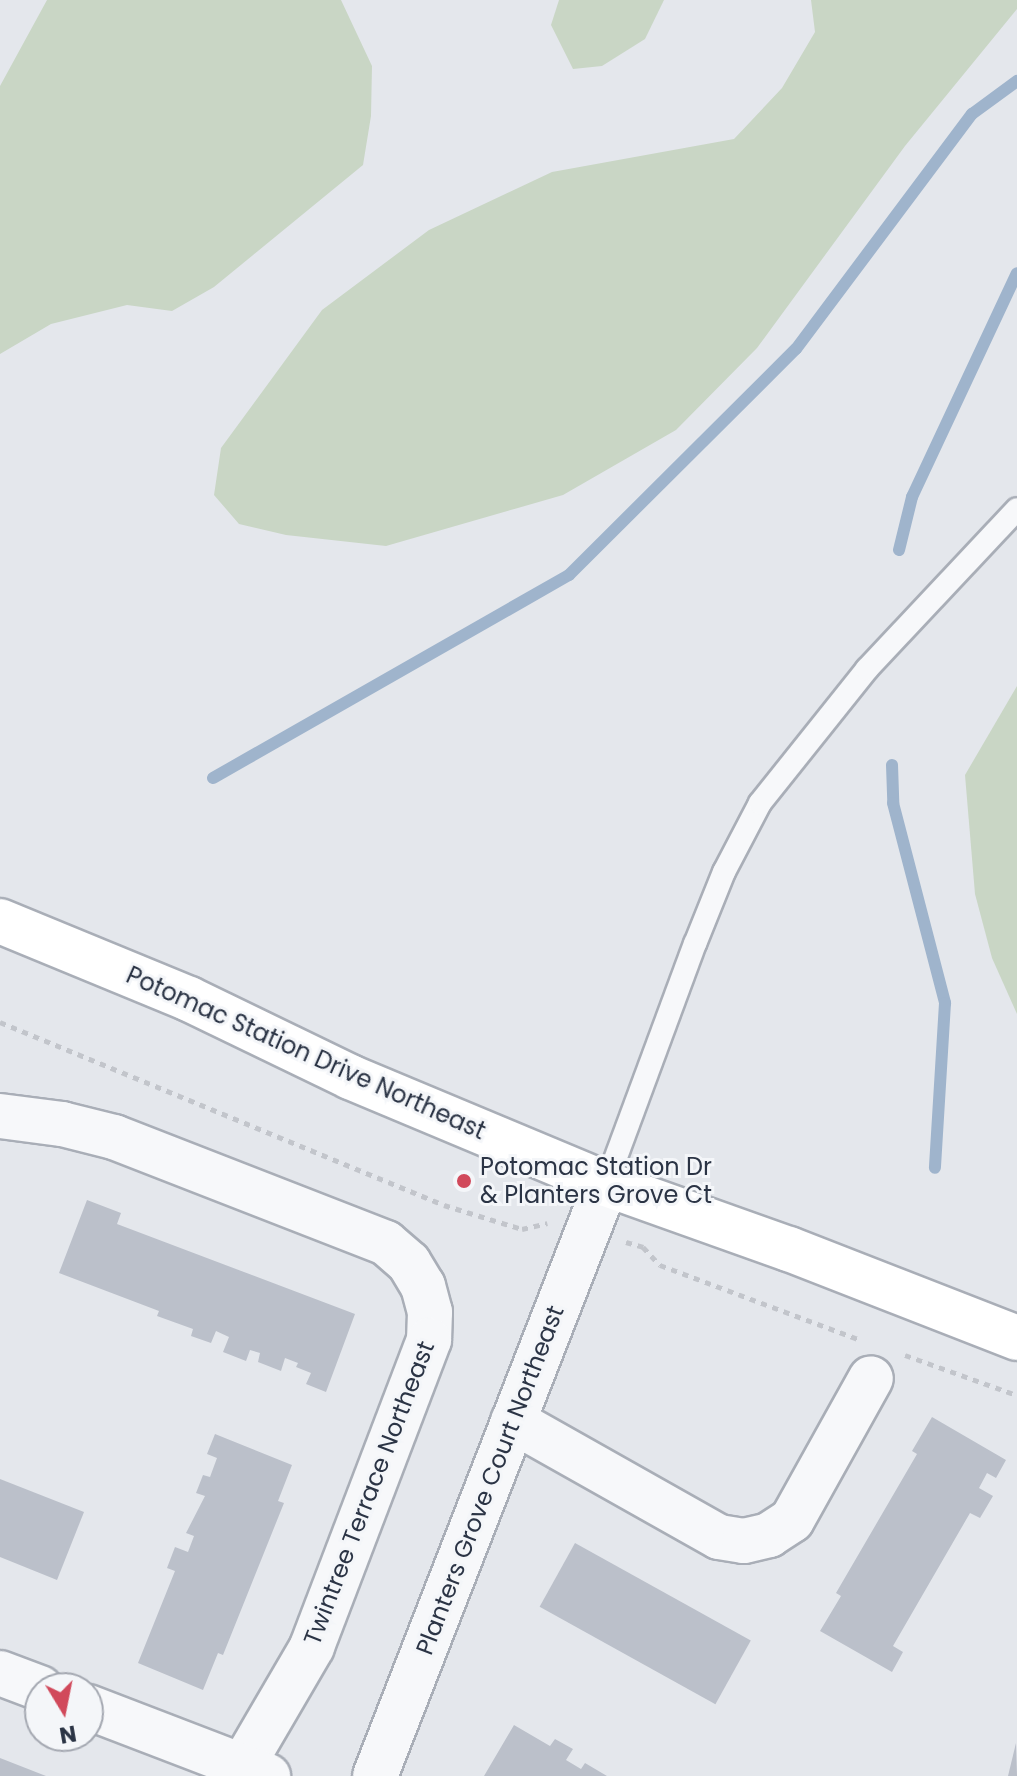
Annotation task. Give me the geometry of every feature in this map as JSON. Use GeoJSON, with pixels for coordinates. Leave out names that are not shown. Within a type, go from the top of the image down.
{"type":"FeatureCollection","features":[{"type":"Feature","properties":{"kind":"street","name":"Potomac Station Drive Northeast"},"geometry":{"type":"LineString","coordinates":[[0,921],[189,999],[336,1071],[606,1184],[789,1249],[1017,1338]]}},
{"type":"Feature","properties":{"kind":"street","name":"Twintree Terrace Northeast"},"geometry":{"type":"LineString","coordinates":[[0,1116],[62,1124],[114,1137],[386,1243],[409,1263],[423,1286],[430,1312],[429,1340],[312,1647],[256,1771]]}},
{"type":"Feature","properties":{"kind":"street","name":"Planters Grove Court Northeast"},"geometry":{"type":"LineString","coordinates":[[375,1776],[606,1184]]}},
{"type":"Feature","properties":{"kind":"street"},"geometry":{"type":"LineString","coordinates":[[513,1421],[719,1537],[744,1541],[769,1535],[792,1520],[881,1358]]}},
{"type":"Feature","properties":{"kind":"street"},"geometry":{"type":"LineString","coordinates":[[0,1673],[24,1682]]}},
{"type":"Feature","properties":{"kind":"street"},"geometry":{"type":"LineString","coordinates":[[104,1713],[256,1771]]}},
{"type":"Feature","properties":{"kind":"lane"},"geometry":{"type":"LineString","coordinates":[[606,1184],[724,872],[760,803],[867,669],[1017,509]]}},
{"type":"Feature","properties":{"kind":"path"},"geometry":{"type":"LineString","coordinates":[[0,1022],[444,1205],[522,1229],[546,1223],[643,1247],[660,1265],[881,1358],[1017,1395]]}},
{"type":"Feature","properties":{"kind":"green space"},"geometry":{"type":"Polygon","coordinates":[[[47,0],[341,0],[372,66],[371,116],[363,165],[214,287],[172,311],[127,305],[51,324],[0,354],[0,86],[47,0]]]}},
{"type":"Feature","properties":{"kind":"green space"},"geometry":{"type":"Polygon","coordinates":[[[559,0],[664,0],[645,39],[602,66],[573,69],[551,25],[559,0]]]}},
{"type":"Feature","properties":{"kind":"green space"},"geometry":{"type":"Polygon","coordinates":[[[811,0],[1017,0],[1017,9],[905,146],[757,348],[676,430],[563,495],[386,546],[286,535],[239,524],[214,495],[221,448],[322,310],[429,230],[552,172],[734,139],[782,88],[815,32],[811,0]]]}},
{"type":"Feature","properties":{"kind":"green space"},"geometry":{"type":"Polygon","coordinates":[[[1017,686],[1017,1014],[992,958],[975,894],[965,775],[1017,686]]]}},
{"type":"Feature","properties":{"kind":"building"},"geometry":{"type":"Polygon","coordinates":[[[87,1200],[121,1213],[117,1224],[355,1314],[326,1392],[306,1384],[311,1373],[296,1367],[298,1363],[285,1358],[281,1371],[258,1362],[260,1353],[250,1350],[246,1361],[223,1352],[229,1337],[216,1331],[211,1343],[191,1336],[193,1329],[157,1316],[159,1311],[59,1273],[87,1200]]]}},
{"type":"Feature","properties":{"kind":"building"},"geometry":{"type":"Polygon","coordinates":[[[932,1417],[1006,1460],[996,1478],[987,1473],[979,1488],[993,1496],[980,1518],[970,1513],[893,1646],[903,1652],[892,1672],[820,1631],[841,1596],[836,1593],[917,1454],[912,1451],[932,1417]]]}},
{"type":"Feature","properties":{"kind":"building"},"geometry":{"type":"Polygon","coordinates":[[[215,1434],[292,1465],[278,1501],[284,1503],[223,1655],[218,1653],[203,1690],[138,1663],[175,1571],[167,1568],[175,1547],[188,1552],[194,1536],[186,1533],[205,1496],[196,1493],[203,1475],[210,1477],[217,1458],[207,1454],[215,1434]]]}},
{"type":"Feature","properties":{"kind":"building"},"geometry":{"type":"Polygon","coordinates":[[[0,1479],[84,1512],[57,1580],[0,1557],[0,1479]]]}},
{"type":"Feature","properties":{"kind":"building"},"geometry":{"type":"Polygon","coordinates":[[[575,1543],[751,1640],[715,1704],[540,1607],[575,1543]]]}},
{"type":"Feature","properties":{"kind":"building"},"geometry":{"type":"Polygon","coordinates":[[[514,1725],[550,1746],[555,1739],[573,1749],[566,1760],[581,1769],[585,1763],[607,1776],[484,1776],[514,1725]]]}},
{"type":"Feature","properties":{"kind":"building"},"geometry":{"type":"Polygon","coordinates":[[[1016,1743],[1017,1776],[1008,1776],[1016,1743]]]}},
{"type":"Feature","properties":{"kind":"building"},"geometry":{"type":"Polygon","coordinates":[[[0,1758],[46,1776],[0,1776],[0,1758]]]}},
{"type":"Feature","properties":{"kind":"waterway"},"geometry":{"type":"LineString","coordinates":[[213,778],[569,575],[796,349],[972,114],[1017,81]]}},
{"type":"Feature","properties":{"kind":"waterway"},"geometry":{"type":"LineString","coordinates":[[899,550],[912,497],[1017,273]]}},
{"type":"Feature","properties":{"kind":"waterway"},"geometry":{"type":"LineString","coordinates":[[892,765],[893,803],[945,1003],[935,1168]]}},
{"type":"Feature","properties":{"kind":"place","name":"Potomac Station Dr & Planters Grove Ct"},"geometry":{"type":"Point","coordinates":[464,1181]}}]}
